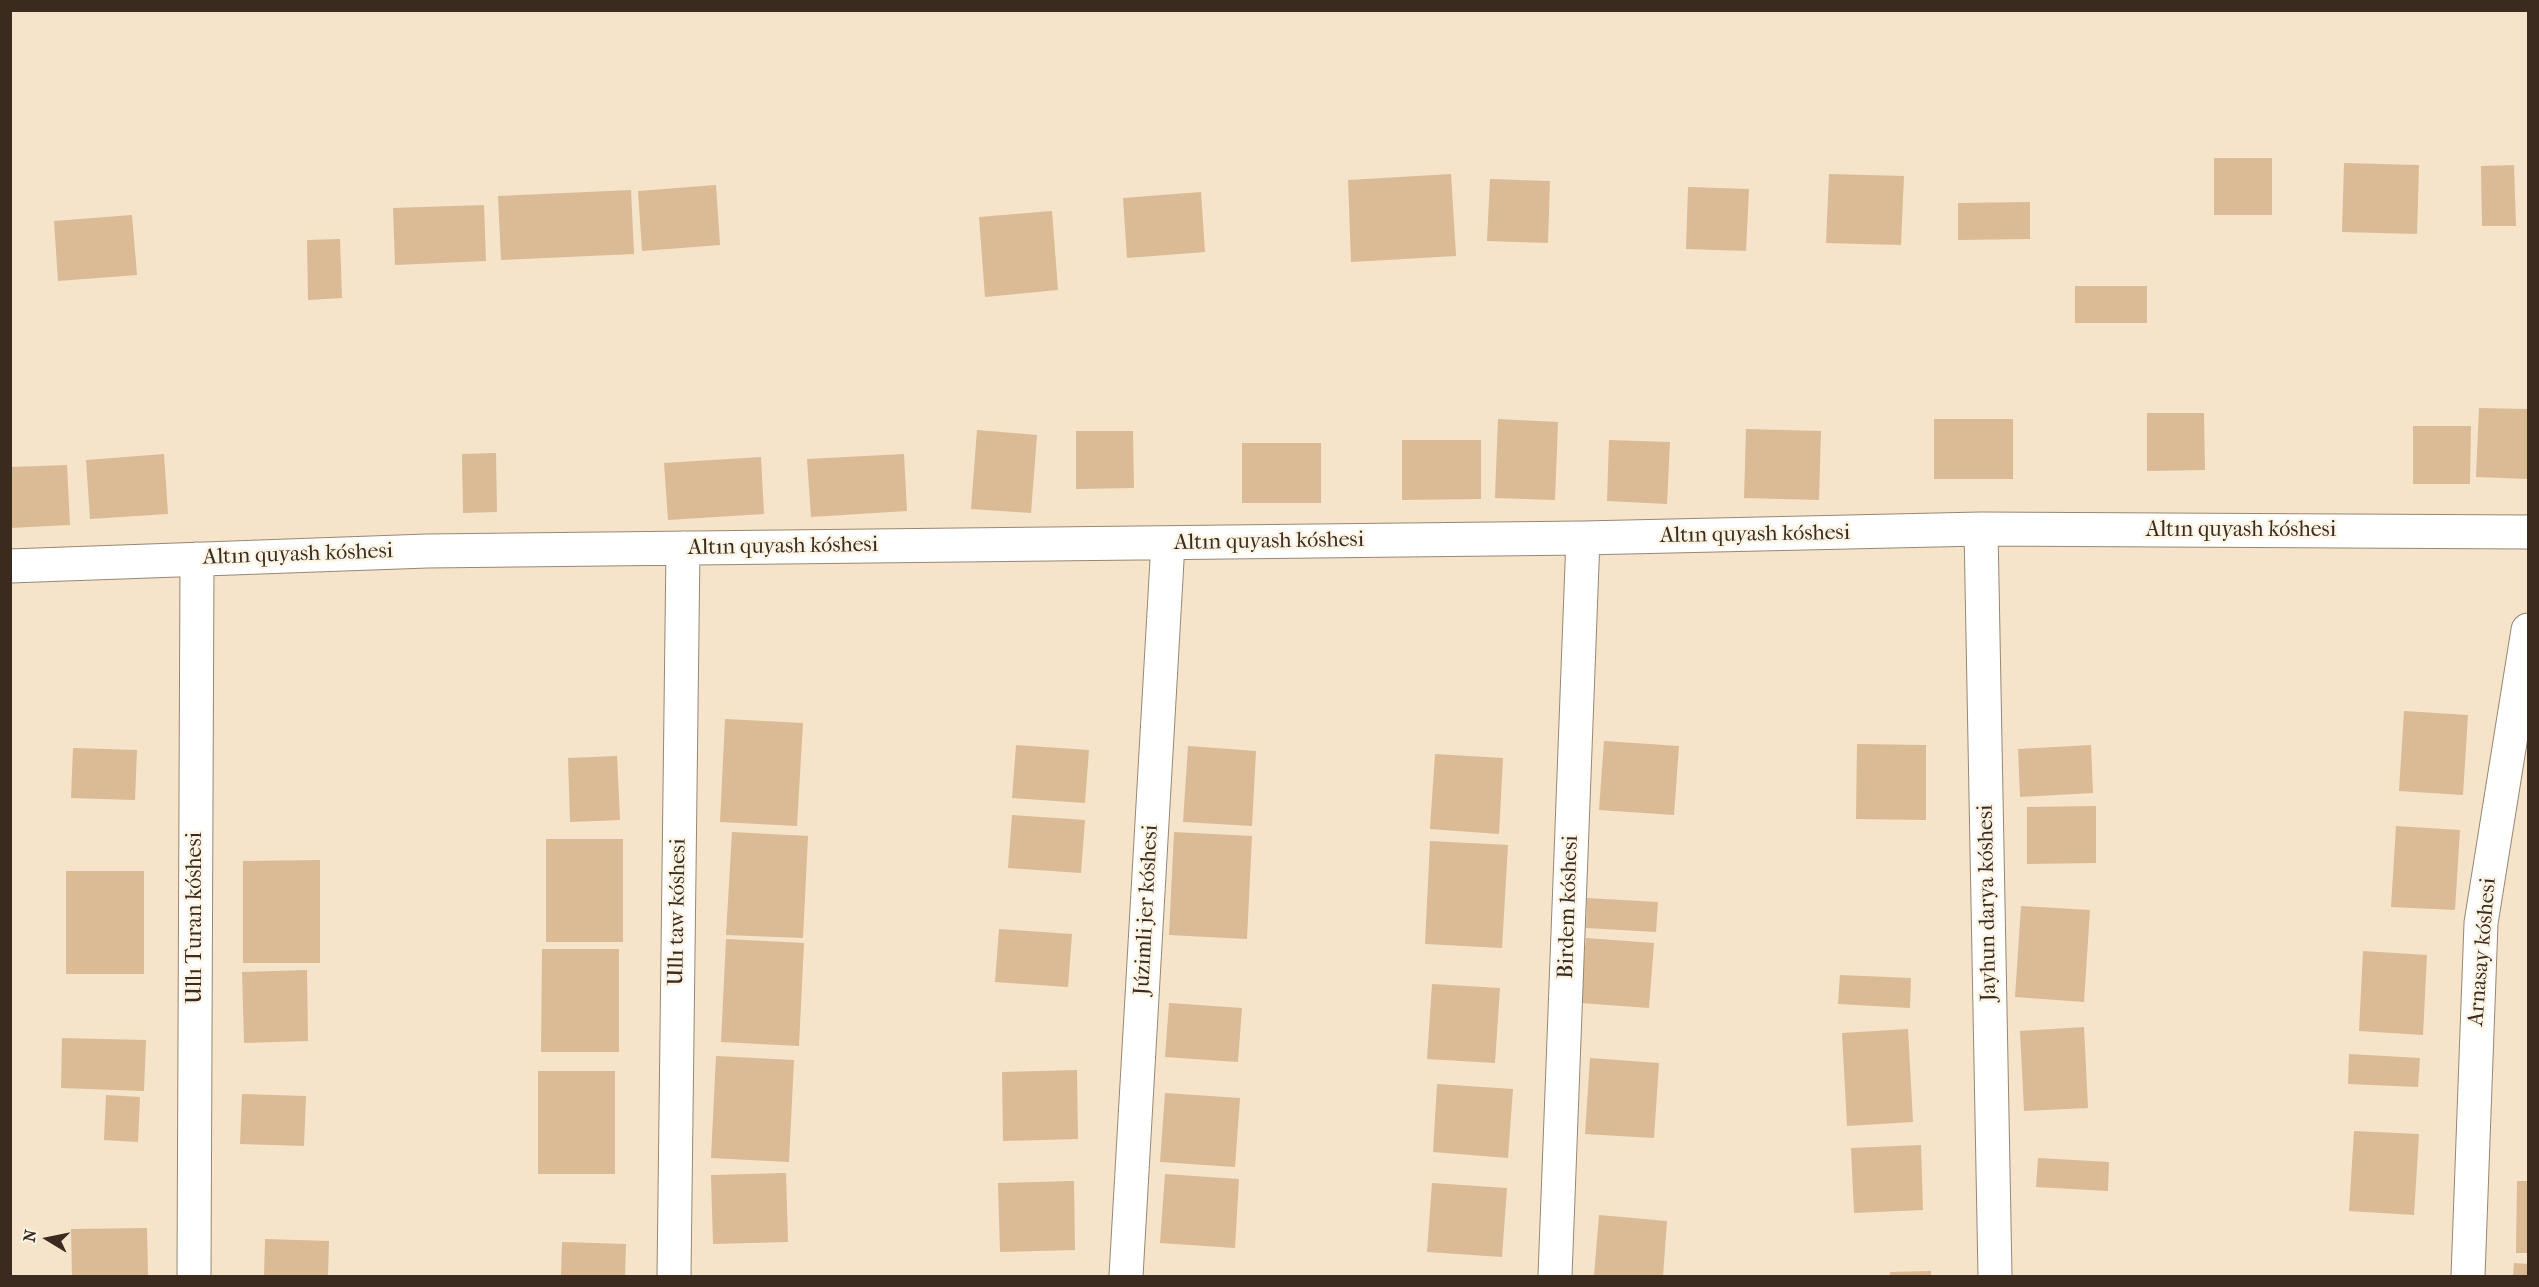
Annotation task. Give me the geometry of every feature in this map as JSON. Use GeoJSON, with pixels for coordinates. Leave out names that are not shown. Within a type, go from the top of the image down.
{"type":"FeatureCollection","features":[{"type":"Feature","properties":{"kind":"street","name":"Altın quyash kóshesi"},"geometry":{"type":"LineString","coordinates":[[10,566],[427,551],[1583,538],[1981,530],[2529,532]]}},
{"type":"Feature","properties":{"kind":"street","name":"Jayhun darya kóshesi"},"geometry":{"type":"LineString","coordinates":[[1981,530],[1995,1276]]}},
{"type":"Feature","properties":{"kind":"street","name":"Birdem kóshesi"},"geometry":{"type":"LineString","coordinates":[[1555,1276],[1583,538]]}},
{"type":"Feature","properties":{"kind":"street","name":"Júzimli jer kóshesi"},"geometry":{"type":"LineString","coordinates":[[1126,1276],[1168,543]]}},
{"type":"Feature","properties":{"kind":"street","name":"Ullı taw kóshesi"},"geometry":{"type":"LineString","coordinates":[[674,1276],[683,548]]}},
{"type":"Feature","properties":{"kind":"street","name":"Ullı Turan kóshesi"},"geometry":{"type":"LineString","coordinates":[[194,1276],[197,559]]}},
{"type":"Feature","properties":{"kind":"street","name":"Arnasay kóshesi"},"geometry":{"type":"LineString","coordinates":[[2468,1276],[2481,922],[2529,630]]}},
{"type":"Feature","properties":{"kind":"building"},"geometry":{"type":"Polygon","coordinates":[[[2214,158],[2272,158],[2272,215],[2214,215],[2214,158]]]}},
{"type":"Feature","properties":{"kind":"building"},"geometry":{"type":"Polygon","coordinates":[[[2344,163],[2419,165],[2417,234],[2342,232],[2344,163]]]}},
{"type":"Feature","properties":{"kind":"building"},"geometry":{"type":"Polygon","coordinates":[[[2514,165],[2516,226],[2482,226],[2481,166],[2514,165]]]}},
{"type":"Feature","properties":{"kind":"building"},"geometry":{"type":"Polygon","coordinates":[[[1451,174],[1456,256],[1351,262],[1348,180],[1451,174]]]}},
{"type":"Feature","properties":{"kind":"building"},"geometry":{"type":"Polygon","coordinates":[[[1829,174],[1904,176],[1901,245],[1826,243],[1829,174]]]}},
{"type":"Feature","properties":{"kind":"building"},"geometry":{"type":"Polygon","coordinates":[[[1490,179],[1550,181],[1548,243],[1487,241],[1490,179]]]}},
{"type":"Feature","properties":{"kind":"building"},"geometry":{"type":"Polygon","coordinates":[[[716,185],[720,245],[642,251],[638,191],[716,185]]]}},
{"type":"Feature","properties":{"kind":"building"},"geometry":{"type":"Polygon","coordinates":[[[1688,187],[1749,189],[1746,251],[1686,249],[1688,187]]]}},
{"type":"Feature","properties":{"kind":"building"},"geometry":{"type":"Polygon","coordinates":[[[631,190],[634,254],[501,260],[498,196],[631,190]]]}},
{"type":"Feature","properties":{"kind":"building"},"geometry":{"type":"Polygon","coordinates":[[[1201,192],[1205,252],[1127,258],[1123,198],[1201,192]]]}},
{"type":"Feature","properties":{"kind":"building"},"geometry":{"type":"Polygon","coordinates":[[[2030,202],[2030,239],[1958,240],[1958,203],[2030,202]]]}},
{"type":"Feature","properties":{"kind":"building"},"geometry":{"type":"Polygon","coordinates":[[[484,205],[486,261],[395,265],[393,208],[484,205]]]}},
{"type":"Feature","properties":{"kind":"building"},"geometry":{"type":"Polygon","coordinates":[[[1052,211],[1058,290],[985,297],[979,217],[1052,211]]]}},
{"type":"Feature","properties":{"kind":"building"},"geometry":{"type":"Polygon","coordinates":[[[132,215],[137,275],[58,281],[54,221],[132,215]]]}},
{"type":"Feature","properties":{"kind":"building"},"geometry":{"type":"Polygon","coordinates":[[[340,239],[342,298],[308,300],[307,240],[340,239]]]}},
{"type":"Feature","properties":{"kind":"building"},"geometry":{"type":"Polygon","coordinates":[[[2075,286],[2147,286],[2147,323],[2075,323],[2075,286]]]}},
{"type":"Feature","properties":{"kind":"building"},"geometry":{"type":"Polygon","coordinates":[[[2479,408],[2528,409],[2528,479],[2476,477],[2479,408]]]}},
{"type":"Feature","properties":{"kind":"building"},"geometry":{"type":"Polygon","coordinates":[[[2147,413],[2204,413],[2205,470],[2147,471],[2147,413]]]}},
{"type":"Feature","properties":{"kind":"building"},"geometry":{"type":"Polygon","coordinates":[[[1498,419],[1558,422],[1555,500],[1495,498],[1498,419]]]}},
{"type":"Feature","properties":{"kind":"building"},"geometry":{"type":"Polygon","coordinates":[[[1934,419],[2013,419],[2013,479],[1934,479],[1934,419]]]}},
{"type":"Feature","properties":{"kind":"building"},"geometry":{"type":"Polygon","coordinates":[[[2413,426],[2471,426],[2470,484],[2413,484],[2413,426]]]}},
{"type":"Feature","properties":{"kind":"building"},"geometry":{"type":"Polygon","coordinates":[[[1746,429],[1821,431],[1819,500],[1744,498],[1746,429]]]}},
{"type":"Feature","properties":{"kind":"building"},"geometry":{"type":"Polygon","coordinates":[[[977,430],[1037,435],[1031,513],[971,509],[977,430]]]}},
{"type":"Feature","properties":{"kind":"building"},"geometry":{"type":"Polygon","coordinates":[[[1076,431],[1133,431],[1134,488],[1076,489],[1076,431]]]}},
{"type":"Feature","properties":{"kind":"building"},"geometry":{"type":"Polygon","coordinates":[[[1402,440],[1481,440],[1481,499],[1402,500],[1402,440]]]}},
{"type":"Feature","properties":{"kind":"building"},"geometry":{"type":"Polygon","coordinates":[[[1609,440],[1670,442],[1667,504],[1607,501],[1609,440]]]}},
{"type":"Feature","properties":{"kind":"building"},"geometry":{"type":"Polygon","coordinates":[[[1242,443],[1321,443],[1321,503],[1242,503],[1242,443]]]}},
{"type":"Feature","properties":{"kind":"building"},"geometry":{"type":"Polygon","coordinates":[[[496,453],[497,512],[463,513],[462,454],[496,453]]]}},
{"type":"Feature","properties":{"kind":"building"},"geometry":{"type":"Polygon","coordinates":[[[164,454],[168,514],[90,519],[86,460],[164,454]]]}},
{"type":"Feature","properties":{"kind":"building"},"geometry":{"type":"Polygon","coordinates":[[[904,454],[907,511],[811,517],[807,459],[904,454]]]}},
{"type":"Feature","properties":{"kind":"building"},"geometry":{"type":"Polygon","coordinates":[[[761,457],[764,514],[668,520],[664,463],[761,457]]]}},
{"type":"Feature","properties":{"kind":"building"},"geometry":{"type":"Polygon","coordinates":[[[67,465],[70,525],[10,528],[10,467],[67,465]]]}},
{"type":"Feature","properties":{"kind":"building"},"geometry":{"type":"Polygon","coordinates":[[[2404,711],[2468,715],[2463,795],[2399,791],[2404,711]]]}},
{"type":"Feature","properties":{"kind":"building"},"geometry":{"type":"Polygon","coordinates":[[[725,719],[803,723],[797,826],[720,822],[725,719]]]}},
{"type":"Feature","properties":{"kind":"building"},"geometry":{"type":"Polygon","coordinates":[[[1604,741],[1679,746],[1674,815],[1599,810],[1604,741]]]}},
{"type":"Feature","properties":{"kind":"building"},"geometry":{"type":"Polygon","coordinates":[[[1857,744],[1926,745],[1926,820],[1856,819],[1857,744]]]}},
{"type":"Feature","properties":{"kind":"building"},"geometry":{"type":"Polygon","coordinates":[[[1016,745],[1089,750],[1085,803],[1012,798],[1016,745]]]}},
{"type":"Feature","properties":{"kind":"building"},"geometry":{"type":"Polygon","coordinates":[[[2091,745],[2093,793],[2020,797],[2018,749],[2091,745]]]}},
{"type":"Feature","properties":{"kind":"building"},"geometry":{"type":"Polygon","coordinates":[[[1188,746],[1256,751],[1252,826],[1183,822],[1188,746]]]}},
{"type":"Feature","properties":{"kind":"building"},"geometry":{"type":"Polygon","coordinates":[[[73,748],[137,750],[135,800],[71,798],[73,748]]]}},
{"type":"Feature","properties":{"kind":"building"},"geometry":{"type":"Polygon","coordinates":[[[1435,754],[1503,758],[1499,834],[1430,829],[1435,754]]]}},
{"type":"Feature","properties":{"kind":"building"},"geometry":{"type":"Polygon","coordinates":[[[617,756],[620,820],[570,822],[568,758],[617,756]]]}},
{"type":"Feature","properties":{"kind":"building"},"geometry":{"type":"Polygon","coordinates":[[[2096,806],[2096,863],[2027,864],[2027,807],[2096,806]]]}},
{"type":"Feature","properties":{"kind":"building"},"geometry":{"type":"Polygon","coordinates":[[[1012,815],[1085,820],[1081,873],[1008,868],[1012,815]]]}},
{"type":"Feature","properties":{"kind":"building"},"geometry":{"type":"Polygon","coordinates":[[[2396,826],[2460,830],[2455,910],[2391,907],[2396,826]]]}},
{"type":"Feature","properties":{"kind":"building"},"geometry":{"type":"Polygon","coordinates":[[[732,832],[808,836],[803,938],[726,935],[732,832]]]}},
{"type":"Feature","properties":{"kind":"building"},"geometry":{"type":"Polygon","coordinates":[[[1174,832],[1252,836],[1247,939],[1169,935],[1174,832]]]}},
{"type":"Feature","properties":{"kind":"building"},"geometry":{"type":"Polygon","coordinates":[[[546,839],[623,839],[623,942],[546,942],[546,839]]]}},
{"type":"Feature","properties":{"kind":"building"},"geometry":{"type":"Polygon","coordinates":[[[1430,841],[1508,845],[1502,948],[1425,944],[1430,841]]]}},
{"type":"Feature","properties":{"kind":"building"},"geometry":{"type":"Polygon","coordinates":[[[320,860],[320,963],[243,963],[243,861],[320,860]]]}},
{"type":"Feature","properties":{"kind":"building"},"geometry":{"type":"Polygon","coordinates":[[[66,871],[144,871],[144,974],[66,974],[66,871]]]}},
{"type":"Feature","properties":{"kind":"building"},"geometry":{"type":"Polygon","coordinates":[[[1587,898],[1658,902],[1656,932],[1586,928],[1587,898]]]}},
{"type":"Feature","properties":{"kind":"building"},"geometry":{"type":"Polygon","coordinates":[[[2021,906],[2090,910],[2084,1002],[2015,997],[2021,906]]]}},
{"type":"Feature","properties":{"kind":"building"},"geometry":{"type":"Polygon","coordinates":[[[999,929],[1072,934],[1068,987],[995,982],[999,929]]]}},
{"type":"Feature","properties":{"kind":"building"},"geometry":{"type":"Polygon","coordinates":[[[1586,938],[1654,943],[1649,1008],[1580,1003],[1586,938]]]}},
{"type":"Feature","properties":{"kind":"building"},"geometry":{"type":"Polygon","coordinates":[[[726,939],[804,943],[799,1046],[721,1042],[726,939]]]}},
{"type":"Feature","properties":{"kind":"building"},"geometry":{"type":"Polygon","coordinates":[[[542,949],[619,949],[619,1052],[541,1052],[542,949]]]}},
{"type":"Feature","properties":{"kind":"building"},"geometry":{"type":"Polygon","coordinates":[[[2363,951],[2427,955],[2423,1035],[2359,1031],[2363,951]]]}},
{"type":"Feature","properties":{"kind":"building"},"geometry":{"type":"Polygon","coordinates":[[[307,970],[308,1041],[244,1043],[242,972],[307,970]]]}},
{"type":"Feature","properties":{"kind":"building"},"geometry":{"type":"Polygon","coordinates":[[[1840,975],[1911,978],[1910,1008],[1838,1004],[1840,975]]]}},
{"type":"Feature","properties":{"kind":"building"},"geometry":{"type":"Polygon","coordinates":[[[1432,984],[1500,988],[1495,1063],[1427,1059],[1432,984]]]}},
{"type":"Feature","properties":{"kind":"building"},"geometry":{"type":"Polygon","coordinates":[[[1169,1003],[1242,1008],[1238,1062],[1165,1057],[1169,1003]]]}},
{"type":"Feature","properties":{"kind":"building"},"geometry":{"type":"Polygon","coordinates":[[[2084,1027],[2088,1108],[2024,1111],[2020,1031],[2084,1027]]]}},
{"type":"Feature","properties":{"kind":"building"},"geometry":{"type":"Polygon","coordinates":[[[1908,1029],[1913,1122],[1847,1126],[1842,1033],[1908,1029]]]}},
{"type":"Feature","properties":{"kind":"building"},"geometry":{"type":"Polygon","coordinates":[[[62,1038],[146,1040],[144,1091],[61,1088],[62,1038]]]}},
{"type":"Feature","properties":{"kind":"building"},"geometry":{"type":"Polygon","coordinates":[[[2349,1054],[2420,1058],[2418,1087],[2348,1084],[2349,1054]]]}},
{"type":"Feature","properties":{"kind":"building"},"geometry":{"type":"Polygon","coordinates":[[[716,1056],[794,1060],[789,1162],[711,1158],[716,1056]]]}},
{"type":"Feature","properties":{"kind":"building"},"geometry":{"type":"Polygon","coordinates":[[[1590,1058],[1659,1063],[1654,1138],[1585,1134],[1590,1058]]]}},
{"type":"Feature","properties":{"kind":"building"},"geometry":{"type":"Polygon","coordinates":[[[1077,1070],[1078,1139],[1003,1141],[1002,1072],[1077,1070]]]}},
{"type":"Feature","properties":{"kind":"building"},"geometry":{"type":"Polygon","coordinates":[[[538,1071],[615,1071],[615,1174],[538,1174],[538,1071]]]}},
{"type":"Feature","properties":{"kind":"building"},"geometry":{"type":"Polygon","coordinates":[[[1437,1084],[1513,1089],[1508,1158],[1433,1152],[1437,1084]]]}},
{"type":"Feature","properties":{"kind":"building"},"geometry":{"type":"Polygon","coordinates":[[[1165,1093],[1240,1098],[1235,1167],[1160,1162],[1165,1093]]]}},
{"type":"Feature","properties":{"kind":"building"},"geometry":{"type":"Polygon","coordinates":[[[242,1094],[306,1096],[304,1146],[240,1144],[242,1094]]]}},
{"type":"Feature","properties":{"kind":"building"},"geometry":{"type":"Polygon","coordinates":[[[106,1095],[140,1097],[138,1142],[104,1140],[106,1095]]]}},
{"type":"Feature","properties":{"kind":"building"},"geometry":{"type":"Polygon","coordinates":[[[2354,1131],[2419,1134],[2414,1215],[2349,1211],[2354,1131]]]}},
{"type":"Feature","properties":{"kind":"building"},"geometry":{"type":"Polygon","coordinates":[[[1921,1145],[1923,1210],[1854,1213],[1851,1148],[1921,1145]]]}},
{"type":"Feature","properties":{"kind":"building"},"geometry":{"type":"Polygon","coordinates":[[[2038,1158],[2109,1162],[2108,1191],[2036,1187],[2038,1158]]]}},
{"type":"Feature","properties":{"kind":"building"},"geometry":{"type":"Polygon","coordinates":[[[786,1173],[788,1242],[713,1244],[711,1175],[786,1173]]]}},
{"type":"Feature","properties":{"kind":"building"},"geometry":{"type":"Polygon","coordinates":[[[1165,1174],[1239,1179],[1235,1248],[1160,1243],[1165,1174]]]}},
{"type":"Feature","properties":{"kind":"building"},"geometry":{"type":"Polygon","coordinates":[[[1074,1181],[1075,1250],[1000,1252],[998,1183],[1074,1181]]]}},
{"type":"Feature","properties":{"kind":"building"},"geometry":{"type":"Polygon","coordinates":[[[2517,1181],[2528,1181],[2528,1253],[2516,1253],[2517,1181]]]}},
{"type":"Feature","properties":{"kind":"building"},"geometry":{"type":"Polygon","coordinates":[[[1432,1183],[1507,1188],[1502,1257],[1427,1252],[1432,1183]]]}},
{"type":"Feature","properties":{"kind":"building"},"geometry":{"type":"Polygon","coordinates":[[[1599,1215],[1667,1221],[1663,1276],[1594,1276],[1599,1215]]]}},
{"type":"Feature","properties":{"kind":"building"},"geometry":{"type":"Polygon","coordinates":[[[147,1228],[148,1276],[72,1276],[71,1229],[147,1228]]]}},
{"type":"Feature","properties":{"kind":"building"},"geometry":{"type":"Polygon","coordinates":[[[265,1239],[329,1241],[328,1276],[264,1276],[265,1239]]]}},
{"type":"Feature","properties":{"kind":"building"},"geometry":{"type":"Polygon","coordinates":[[[562,1242],[626,1244],[625,1276],[561,1276],[562,1242]]]}},
{"type":"Feature","properties":{"kind":"building"},"geometry":{"type":"Polygon","coordinates":[[[2514,1263],[2528,1264],[2528,1276],[2513,1276],[2514,1263]]]}},
{"type":"Feature","properties":{"kind":"building"},"geometry":{"type":"Polygon","coordinates":[[[1931,1271],[1931,1276],[1890,1276],[1890,1272],[1931,1271]]]}}]}
